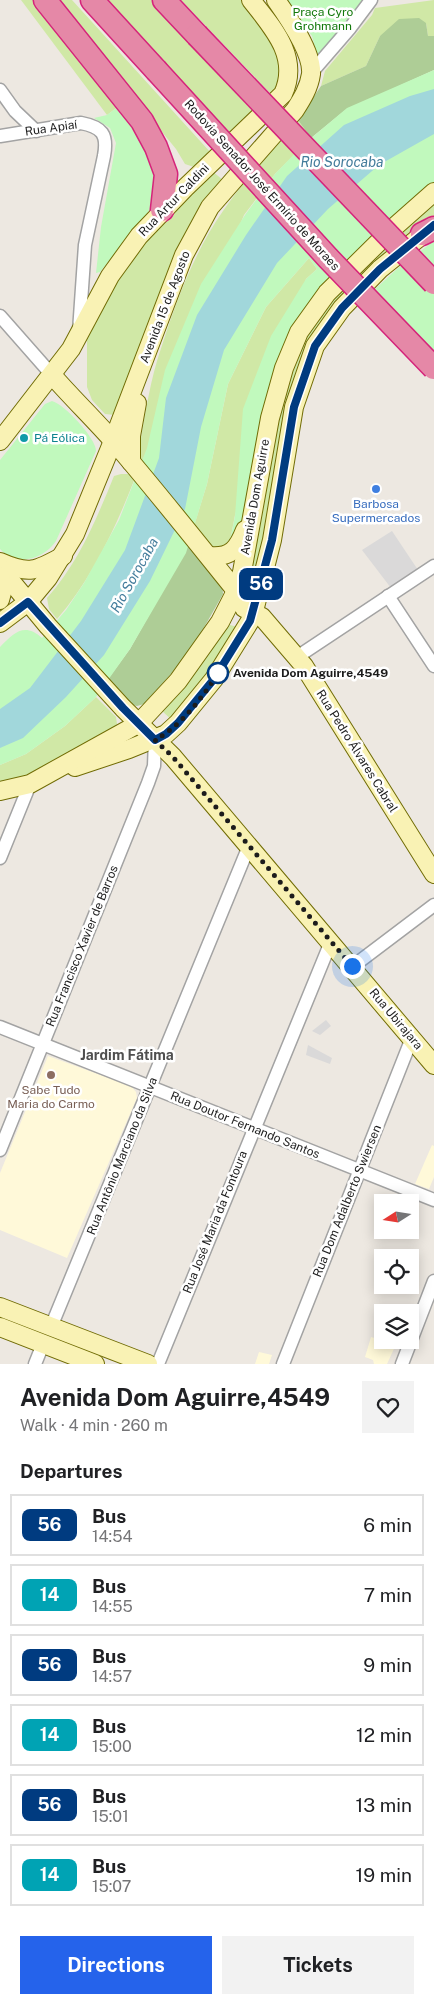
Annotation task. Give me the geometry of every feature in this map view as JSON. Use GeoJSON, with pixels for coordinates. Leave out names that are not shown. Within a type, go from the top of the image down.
{"type":"FeatureCollection","features":[{"type":"Feature","properties":{"kind":"highway"},"geometry":{"type":"LineString","coordinates":[[45,0],[142,121],[156,147],[166,174],[162,210]]}},
{"type":"Feature","properties":{"kind":"highway","name":"Rodovia Senador José Ermírio de Moraes"},"geometry":{"type":"LineString","coordinates":[[92,0],[328,258],[434,368]]}},
{"type":"Feature","properties":{"kind":"highway"},"geometry":{"type":"LineString","coordinates":[[164,0],[434,284]]}},
{"type":"Feature","properties":{"kind":"main road","name":"Rua Artur Caldini"},"geometry":{"type":"LineString","coordinates":[[0,441],[52,375],[79,336],[110,276],[139,236],[162,210],[283,94],[288,84],[288,57],[266,20],[251,0]]}},
{"type":"Feature","properties":{"kind":"main road"},"geometry":{"type":"LineString","coordinates":[[276,0],[299,34],[311,73]]}},
{"type":"Feature","properties":{"kind":"main road","name":"Avenida 15 de Agosto"},"geometry":{"type":"LineString","coordinates":[[0,623],[33,608],[48,578],[75,534],[145,360],[184,255],[210,207],[294,110],[304,96],[311,73]]}},
{"type":"Feature","properties":{"kind":"main road","name":"Avenida Dom Aguirre"},"geometry":{"type":"LineString","coordinates":[[0,791],[30,784],[47,776],[138,724],[178,681],[220,622],[236,591],[242,572],[270,418],[284,368],[299,332],[327,294],[391,230],[434,192]]}},
{"type":"Feature","properties":{"kind":"main road","name":"Avenida Dom Aguirre"},"geometry":{"type":"LineString","coordinates":[[47,776],[155,740],[166,734],[178,723],[214,679],[254,612],[272,540],[294,407],[315,346],[342,308],[380,269],[430,229]]}},
{"type":"Feature","properties":{"kind":"main road"},"geometry":{"type":"LineString","coordinates":[[132,464],[131,436],[145,360]]}},
{"type":"Feature","properties":{"kind":"main road"},"geometry":{"type":"LineString","coordinates":[[52,375],[132,464]]}},
{"type":"Feature","properties":{"kind":"main road","name":"Rua Pedro Álvares Cabral"},"geometry":{"type":"LineString","coordinates":[[132,464],[207,553],[221,575],[254,612],[268,623],[297,658],[434,874]]}},
{"type":"Feature","properties":{"kind":"main road"},"geometry":{"type":"LineString","coordinates":[[207,553],[218,557],[230,553],[240,540],[253,513]]}},
{"type":"Feature","properties":{"kind":"main road"},"geometry":{"type":"LineString","coordinates":[[0,562],[16,570],[32,570],[63,556]]}},
{"type":"Feature","properties":{"kind":"main road","name":"Rua Ubirajara"},"geometry":{"type":"LineString","coordinates":[[0,568],[33,608],[116,700],[173,757],[332,942],[434,1065]]}},
{"type":"Feature","properties":{"kind":"main road"},"geometry":{"type":"LineString","coordinates":[[0,576],[3,589],[0,600]]}},
{"type":"Feature","properties":{"kind":"main road"},"geometry":{"type":"LineString","coordinates":[[220,622],[232,608],[236,607],[254,612]]}},
{"type":"Feature","properties":{"kind":"main road"},"geometry":{"type":"LineString","coordinates":[[0,1307],[148,1364]]}},
{"type":"Feature","properties":{"kind":"main road"},"geometry":{"type":"LineString","coordinates":[[0,1327],[95,1364]]}},
{"type":"Feature","properties":{"kind":"street"},"geometry":{"type":"LineString","coordinates":[[311,73],[350,28],[371,0]]}},
{"type":"Feature","properties":{"kind":"street"},"geometry":{"type":"LineString","coordinates":[[0,90],[15,111],[36,131]]}},
{"type":"Feature","properties":{"kind":"street","name":"Rua Apiaí"},"geometry":{"type":"LineString","coordinates":[[0,136],[81,123],[101,131],[106,145],[85,246],[79,336]]}},
{"type":"Feature","properties":{"kind":"street"},"geometry":{"type":"LineString","coordinates":[[0,316],[52,375]]}},
{"type":"Feature","properties":{"kind":"street"},"geometry":{"type":"LineString","coordinates":[[297,658],[434,566]]}},
{"type":"Feature","properties":{"kind":"street"},"geometry":{"type":"LineString","coordinates":[[388,596],[434,666]]}},
{"type":"Feature","properties":{"kind":"street","name":"Rua Francisco Xavier de Barros"},"geometry":{"type":"LineString","coordinates":[[0,1150],[148,783],[154,766],[155,740]]}},
{"type":"Feature","properties":{"kind":"street"},"geometry":{"type":"LineString","coordinates":[[0,858],[30,784]]}},
{"type":"Feature","properties":{"kind":"street","name":"Rua Antônio Marciano da Silva"},"geometry":{"type":"LineString","coordinates":[[51,1327],[249,846]]}},
{"type":"Feature","properties":{"kind":"street"},"geometry":{"type":"LineString","coordinates":[[352,966],[434,905]]}},
{"type":"Feature","properties":{"kind":"street","name":"Rua José Maria da Fontoura"},"geometry":{"type":"LineString","coordinates":[[158,1364],[332,942]]}},
{"type":"Feature","properties":{"kind":"street","name":"Rua Doutor Fernando Santos"},"geometry":{"type":"LineString","coordinates":[[0,1027],[434,1200]]}},
{"type":"Feature","properties":{"kind":"street","name":"Rua Dom Adalberto Swiersen"},"geometry":{"type":"LineString","coordinates":[[282,1364],[412,1038]]}},
{"type":"Feature","properties":{"kind":"street"},"geometry":{"type":"LineString","coordinates":[[402,1364],[434,1281]]}},
{"type":"Feature","properties":{"kind":"street"},"geometry":{"type":"LineString","coordinates":[[35,1364],[43,1344]]}},
{"type":"Feature","properties":{"kind":"shaded area"},"geometry":{"type":"Polygon","coordinates":[[[392,531],[418,570],[391,588],[362,550],[392,531]]]}},
{"type":"Feature","properties":{"kind":"shaded area"},"geometry":{"type":"Polygon","coordinates":[[[326,1020],[331,1026],[320,1035],[312,1031],[326,1020]]]}},
{"type":"Feature","properties":{"kind":"shaded area"},"geometry":{"type":"Polygon","coordinates":[[[308,1045],[332,1058],[330,1064],[306,1055],[308,1045]]]}},
{"type":"Feature","properties":{"kind":"shaded area"},"geometry":{"type":"Polygon","coordinates":[[[48,1056],[131,1086],[136,1092],[137,1098],[67,1258],[0,1230],[0,1173],[48,1056]]]}},
{"type":"Feature","properties":{"kind":"shaded area"},"geometry":{"type":"Polygon","coordinates":[[[432,1145],[434,1146],[434,1177],[429,1189],[415,1184],[432,1145]]]}},
{"type":"Feature","properties":{"kind":"shaded area"},"geometry":{"type":"Polygon","coordinates":[[[371,1337],[374,1338],[374,1349],[394,1349],[387,1364],[374,1364],[373,1360],[365,1357],[371,1337]]]}},
{"type":"Feature","properties":{"kind":"shaded area"},"geometry":{"type":"Polygon","coordinates":[[[259,1352],[272,1355],[269,1364],[255,1364],[259,1352]]]}},
{"type":"Feature","properties":{"kind":"green space"},"geometry":{"type":"Polygon","coordinates":[[[21,0],[38,0],[123,103],[107,115],[21,0]]]}},
{"type":"Feature","properties":{"kind":"green space"},"geometry":{"type":"Polygon","coordinates":[[[54,0],[72,0],[211,153],[203,162],[194,167],[185,164],[176,149],[54,0]]]}},
{"type":"Feature","properties":{"kind":"green space"},"geometry":{"type":"Polygon","coordinates":[[[104,0],[152,0],[258,113],[232,136],[104,0]]]}},
{"type":"Feature","properties":{"kind":"green space"},"geometry":{"type":"Polygon","coordinates":[[[181,0],[242,0],[272,41],[280,58],[282,66],[281,78],[271,94],[181,0]]]}},
{"type":"Feature","properties":{"kind":"green space","name":"Praça Cyro Grohmann"},"geometry":{"type":"Polygon","coordinates":[[[286,0],[367,0],[317,55],[312,36],[286,0]]]}},
{"type":"Feature","properties":{"kind":"green space"},"geometry":{"type":"Polygon","coordinates":[[[434,0],[434,36],[428,36],[426,23],[380,36],[366,66],[321,86],[325,71],[372,15],[375,8],[434,0]]]}},
{"type":"Feature","properties":{"kind":"green space"},"geometry":{"type":"Polygon","coordinates":[[[419,18],[426,23],[428,36],[434,36],[434,70],[344,111],[311,138],[298,120],[321,86],[366,66],[380,36],[399,19],[419,18]]]}},
{"type":"Feature","properties":{"kind":"green space"},"geometry":{"type":"Polygon","coordinates":[[[434,70],[434,183],[370,239],[325,284],[312,301],[243,526],[229,546],[235,516],[243,409],[271,336],[306,279],[317,269],[309,258],[266,307],[228,384],[207,484],[186,553],[130,649],[96,697],[65,726],[26,754],[0,765],[0,647],[19,631],[30,631],[42,638],[66,610],[84,583],[119,520],[147,448],[165,370],[201,284],[245,215],[275,174],[303,145],[347,108],[434,70]]]}},
{"type":"Feature","properties":{"kind":"green space"},"geometry":{"type":"Polygon","coordinates":[[[123,103],[159,166],[157,201],[100,272],[96,273],[101,227],[116,143],[110,128],[94,118],[107,115],[123,103]]]}},
{"type":"Feature","properties":{"kind":"green space"},"geometry":{"type":"Polygon","coordinates":[[[298,120],[311,138],[275,174],[244,215],[142,462],[138,454],[154,372],[184,283],[212,228],[231,199],[298,120]]]}},
{"type":"Feature","properties":{"kind":"green space"},"geometry":{"type":"Polygon","coordinates":[[[212,171],[223,180],[194,219],[168,273],[115,415],[105,414],[92,400],[87,387],[87,336],[107,295],[157,225],[212,171]]]}},
{"type":"Feature","properties":{"kind":"green space"},"geometry":{"type":"Polygon","coordinates":[[[434,199],[434,218],[315,342],[256,577],[250,575],[277,415],[303,338],[335,294],[434,199]]]}},
{"type":"Feature","properties":{"kind":"green space"},"geometry":{"type":"Polygon","coordinates":[[[434,241],[434,355],[373,291],[398,268],[434,241]]]}},
{"type":"Feature","properties":{"kind":"green space"},"geometry":{"type":"Polygon","coordinates":[[[309,258],[317,269],[306,279],[235,515],[229,546],[222,551],[211,547],[194,526],[207,484],[228,384],[266,307],[309,258]]]}},
{"type":"Feature","properties":{"kind":"green space"},"geometry":{"type":"Polygon","coordinates":[[[52,401],[64,408],[78,422],[91,438],[96,451],[56,541],[51,548],[37,557],[29,559],[14,558],[6,555],[0,549],[0,460],[45,404],[52,401]]]}},
{"type":"Feature","properties":{"kind":"green space"},"geometry":{"type":"Polygon","coordinates":[[[132,474],[135,478],[120,515],[92,570],[57,619],[49,609],[47,598],[78,555],[114,476],[132,474]]]}},
{"type":"Feature","properties":{"kind":"green space"},"geometry":{"type":"Polygon","coordinates":[[[189,544],[222,582],[223,594],[189,654],[144,704],[132,705],[108,679],[130,649],[189,544]]]}},
{"type":"Feature","properties":{"kind":"green space"},"geometry":{"type":"Polygon","coordinates":[[[230,625],[238,627],[240,630],[174,722],[161,710],[226,627],[230,625]]]}},
{"type":"Feature","properties":{"kind":"green space"},"geometry":{"type":"Polygon","coordinates":[[[96,697],[116,717],[117,724],[113,728],[52,764],[0,784],[0,765],[26,754],[65,726],[96,697]]]}},
{"type":"Feature","properties":{"kind":"water","name":"Rio Sorocaba"},"geometry":{"type":"Polygon","coordinates":[[[434,89],[434,134],[379,165],[328,209],[277,263],[224,350],[201,427],[185,509],[150,581],[104,655],[66,697],[23,738],[0,748],[0,709],[30,688],[81,621],[125,550],[159,458],[166,398],[197,315],[246,235],[287,176],[344,125],[410,96],[434,89]]]}},
{"type":"Feature","properties":{"kind":"bus line","name":"56"},"geometry":{"type":"LineString","coordinates":[[0,623],[28,602],[123,708],[155,740],[175,726],[214,679],[254,612],[272,540],[294,407],[315,346],[342,308],[380,269],[434,225]]}},
{"type":"Feature","properties":{"kind":"place","name":"Pá Eólica"},"geometry":{"type":"Point","coordinates":[24,438]}},
{"type":"Feature","properties":{"kind":"place","name":"Barbosa Supermercados"},"geometry":{"type":"Point","coordinates":[376,489]}},
{"type":"Feature","properties":{"kind":"place","name":"Avenida Dom Aguirre,4549"},"geometry":{"type":"Point","coordinates":[218,673]}},
{"type":"Feature","properties":{"kind":"place","name":"Sabe Tudo Maria do Carmo"},"geometry":{"type":"Point","coordinates":[51,1075]}},
{"type":"Feature","properties":{"kind":"district","name":"Jardim Fátima"},"geometry":{"type":"Point","coordinates":[127,1055]}},
{"type":"Feature","properties":{"kind":"route"},"geometry":{"type":"LineString","coordinates":[[218,673],[222,667],[178,723],[166,734],[155,740],[173,757],[352,966]]}}]}
